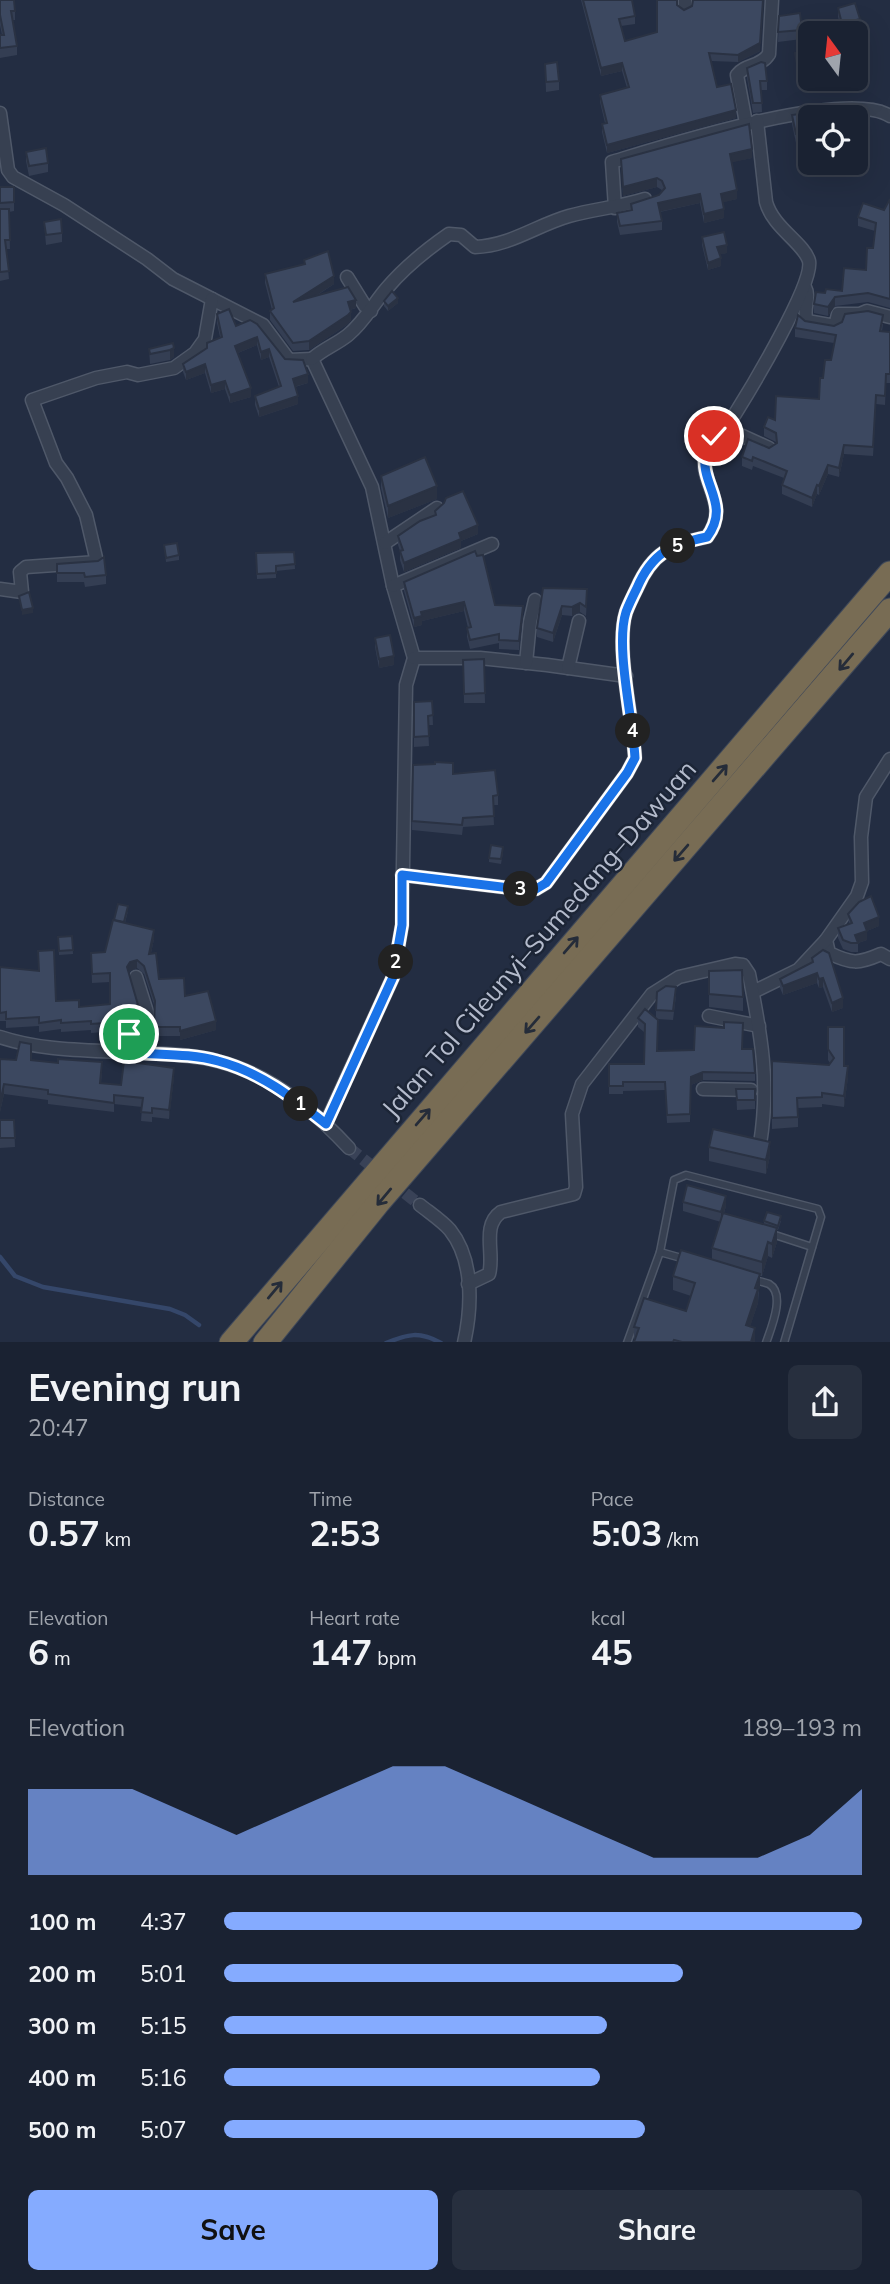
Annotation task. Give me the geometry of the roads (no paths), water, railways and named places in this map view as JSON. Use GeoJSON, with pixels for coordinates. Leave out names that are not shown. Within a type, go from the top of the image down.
{"type":"FeatureCollection","features":[{"type":"Feature","properties":{"kind":"highway","name":"Jalan Tol Cileunyi–Sumedang–Dawuan"},"geometry":{"type":"LineString","coordinates":[[231,1342],[890,573]]}},
{"type":"Feature","properties":{"kind":"highway","name":"Jalan Tol Cileunyi–Sumedang–Dawuan"},"geometry":{"type":"LineString","coordinates":[[265,1342],[388,1192],[890,610]]}},
{"type":"Feature","properties":{"kind":"street"},"geometry":{"type":"LineString","coordinates":[[402,875],[536,889],[546,883],[627,773],[635,758],[622,643],[625,614],[650,562],[660,553],[691,540],[707,537],[713,529],[718,504],[705,468],[706,450],[714,436],[725,428],[774,348],[795,308],[809,271],[809,260],[769,215],[751,122],[737,75],[745,68],[765,60],[769,54],[772,0]]}},
{"type":"Feature","properties":{"kind":"street"},"geometry":{"type":"LineString","coordinates":[[615,208],[612,162],[751,122],[809,113],[869,109],[890,116]]}},
{"type":"Feature","properties":{"kind":"street"},"geometry":{"type":"LineString","coordinates":[[0,113],[8,170],[13,177],[64,205],[173,279],[263,325],[289,360],[312,359],[349,334],[371,311],[388,287],[419,257],[449,234],[461,235],[475,247],[495,246],[568,216],[615,208],[656,196]]}},
{"type":"Feature","properties":{"kind":"street"},"geometry":{"type":"LineString","coordinates":[[347,277],[371,311]]}},
{"type":"Feature","properties":{"kind":"street"},"geometry":{"type":"LineString","coordinates":[[804,285],[808,292],[805,316],[807,321],[835,326],[838,314],[860,314],[867,311],[890,317]]}},
{"type":"Feature","properties":{"kind":"street"},"geometry":{"type":"LineString","coordinates":[[0,589],[22,592],[20,572],[26,567],[97,562],[86,515],[56,463],[32,400],[96,378],[127,372],[138,375],[174,368],[195,353],[205,339],[212,299]]}},
{"type":"Feature","properties":{"kind":"street"},"geometry":{"type":"LineString","coordinates":[[312,359],[372,487],[393,586],[414,658],[406,685],[402,925],[393,977],[326,1124]]}},
{"type":"Feature","properties":{"kind":"street"},"geometry":{"type":"LineString","coordinates":[[725,428],[769,448]]}},
{"type":"Feature","properties":{"kind":"street"},"geometry":{"type":"LineString","coordinates":[[385,543],[437,508]]}},
{"type":"Feature","properties":{"kind":"street"},"geometry":{"type":"LineString","coordinates":[[393,586],[492,544]]}},
{"type":"Feature","properties":{"kind":"street"},"geometry":{"type":"LineString","coordinates":[[526,663],[535,600]]}},
{"type":"Feature","properties":{"kind":"street"},"geometry":{"type":"LineString","coordinates":[[568,668],[579,621]]}},
{"type":"Feature","properties":{"kind":"street"},"geometry":{"type":"LineString","coordinates":[[414,658],[481,658],[626,676]]}},
{"type":"Feature","properties":{"kind":"street"},"geometry":{"type":"LineString","coordinates":[[753,992],[797,970],[826,940],[857,896],[862,882],[861,837],[866,797],[890,759]]}},
{"type":"Feature","properties":{"kind":"street"},"geometry":{"type":"LineString","coordinates":[[826,940],[829,953],[852,963],[881,954],[890,959]]}},
{"type":"Feature","properties":{"kind":"street"},"geometry":{"type":"LineString","coordinates":[[468,1284],[489,1274],[491,1232],[495,1216],[501,1212],[574,1194],[576,1187],[572,1114],[582,1084],[652,994],[679,976],[735,964],[743,965],[749,974],[759,1026],[770,1062],[760,1144]]}},
{"type":"Feature","properties":{"kind":"street"},"geometry":{"type":"LineString","coordinates":[[125,1052],[129,1034],[147,1031],[147,1012],[136,977]]}},
{"type":"Feature","properties":{"kind":"street"},"geometry":{"type":"LineString","coordinates":[[709,1016],[759,1026]]}},
{"type":"Feature","properties":{"kind":"street"},"geometry":{"type":"LineString","coordinates":[[0,1037],[71,1051],[125,1052],[214,1060],[230,1065],[277,1085],[326,1124],[349,1148]]}},
{"type":"Feature","properties":{"kind":"street"},"geometry":{"type":"LineString","coordinates":[[703,1089],[765,1090]]}},
{"type":"Feature","properties":{"kind":"street"},"geometry":{"type":"LineString","coordinates":[[420,1205],[449,1229],[458,1242],[470,1294],[464,1342]]}},
{"type":"Feature","properties":{"kind":"lane"},"geometry":{"type":"LineString","coordinates":[[627,1342],[660,1252],[674,1180],[685,1175],[818,1209],[821,1217],[784,1342]]}},
{"type":"Feature","properties":{"kind":"lane"},"geometry":{"type":"LineString","coordinates":[[765,1232],[813,1247]]}},
{"type":"Feature","properties":{"kind":"lane"},"geometry":{"type":"LineString","coordinates":[[660,1252],[697,1263]]}},
{"type":"Feature","properties":{"kind":"lane"},"geometry":{"type":"LineString","coordinates":[[747,1278],[771,1285],[776,1292],[776,1312],[766,1342]]}},
{"type":"Feature","properties":{"kind":"waterway"},"geometry":{"type":"LineString","coordinates":[[0,1257],[15,1276],[43,1287],[170,1309],[199,1325]]}},
{"type":"Feature","properties":{"kind":"waterway"},"geometry":{"type":"LineString","coordinates":[[389,1342],[414,1335],[438,1342]]}},
{"type":"Feature","properties":{"kind":"tunnel"},"geometry":{"type":"LineString","coordinates":[[349,1148],[420,1205]]}}]}
